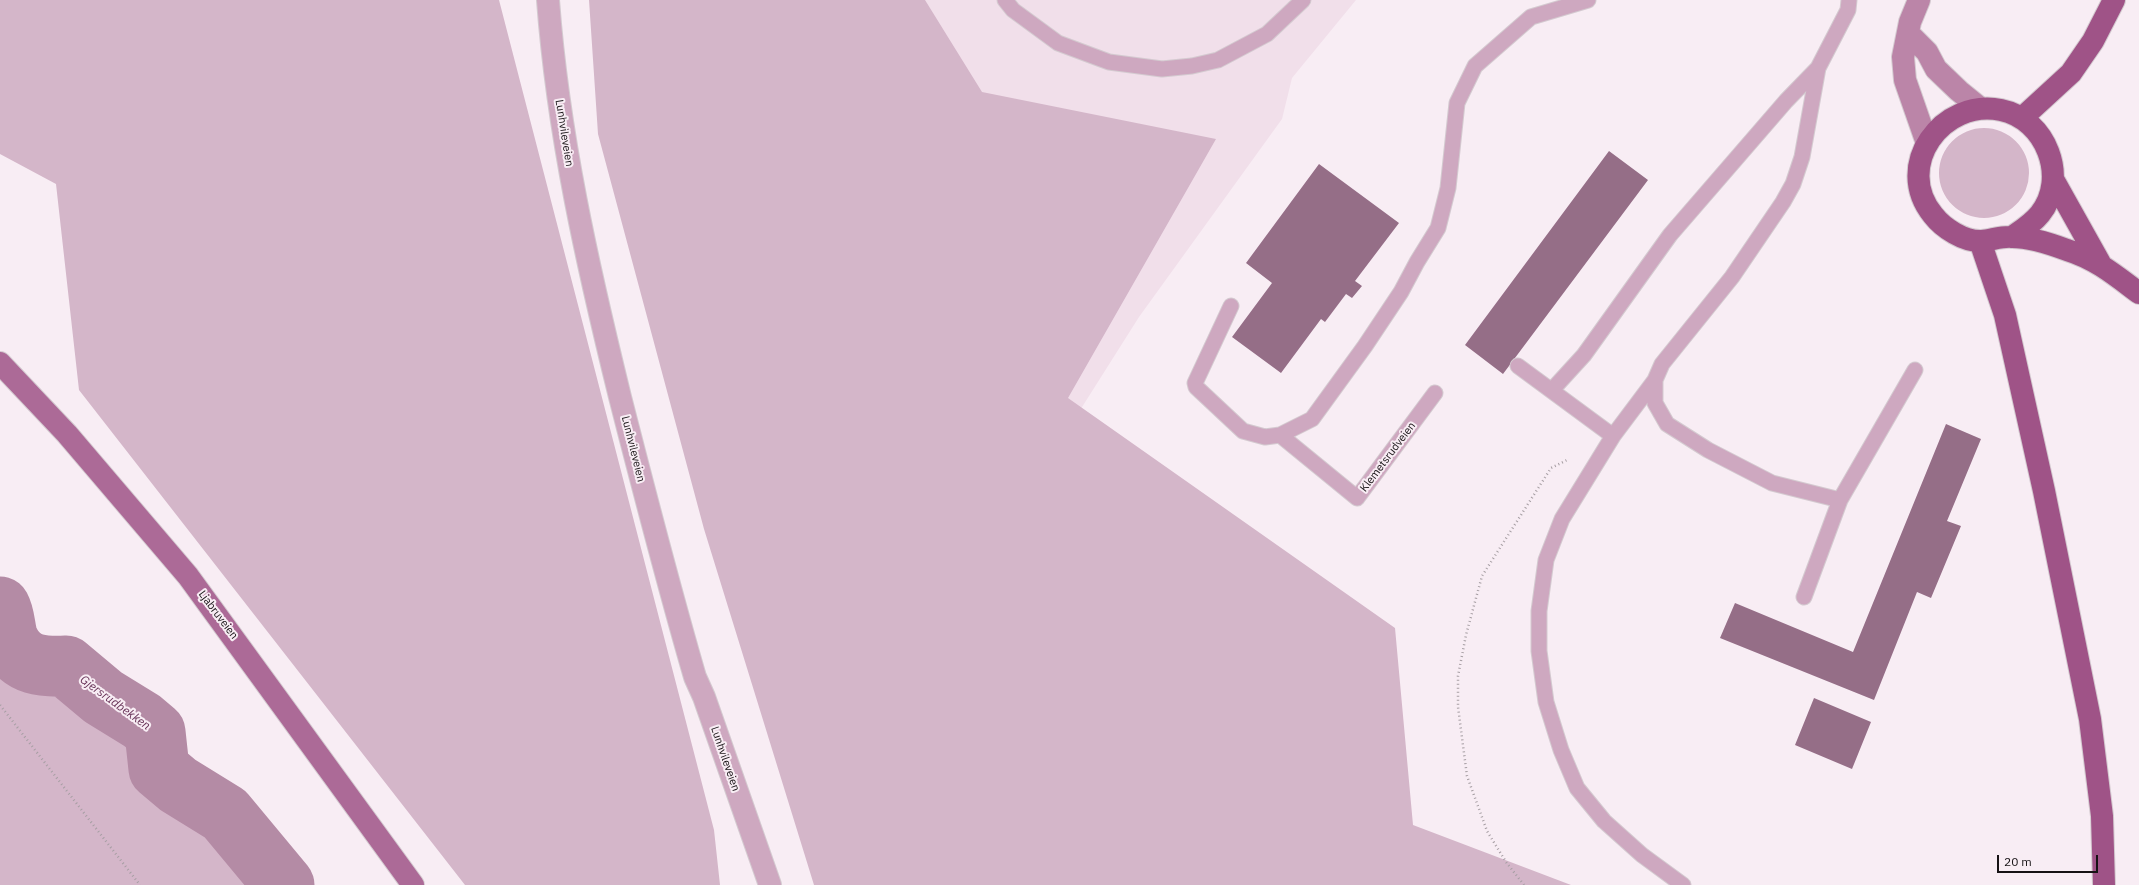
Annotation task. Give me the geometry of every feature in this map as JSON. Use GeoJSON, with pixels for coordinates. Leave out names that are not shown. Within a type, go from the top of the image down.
{"type":"FeatureCollection","features":[{"type":"Feature","properties":{"kind":"highway"},"geometry":{"type":"LineString","coordinates":[[2022,118],[2071,73],[2093,41],[2114,0]]}},
{"type":"Feature","properties":{"kind":"highway"},"geometry":{"type":"LineString","coordinates":[[2012,237],[2028,227],[2040,214],[2049,197],[2053,179],[2052,161],[2046,144],[2036,129],[2022,118],[2009,111],[1980,108],[1959,114],[1940,126],[1927,143],[1920,161],[1919,179],[1923,198],[1932,214],[1945,227],[1962,237],[1980,241],[2012,237],[2068,250],[2105,267],[2139,293]]}},
{"type":"Feature","properties":{"kind":"highway"},"geometry":{"type":"LineString","coordinates":[[2053,179],[2105,267]]}},
{"type":"Feature","properties":{"kind":"highway"},"geometry":{"type":"LineString","coordinates":[[1980,241],[2005,316],[2044,491],[2090,719],[2102,816],[2104,885]]}},
{"type":"Feature","properties":{"kind":"main road","name":"Ljabruveien"},"geometry":{"type":"LineString","coordinates":[[0,363],[67,434],[188,576],[413,885]]}},
{"type":"Feature","properties":{"kind":"street","name":"Lunhvileveien"},"geometry":{"type":"LineString","coordinates":[[548,0],[559,102],[574,194],[604,331],[642,485],[695,677],[704,697],[770,885]]}},
{"type":"Feature","properties":{"kind":"street"},"geometry":{"type":"LineString","coordinates":[[1919,0],[1913,12],[1903,57],[1905,80],[1927,143]]}},
{"type":"Feature","properties":{"kind":"street"},"geometry":{"type":"LineString","coordinates":[[1909,34],[1927,52],[1936,69],[1959,91],[1980,108]]}},
{"type":"Feature","properties":{"kind":"lane"},"geometry":{"type":"LineString","coordinates":[[1005,0],[1013,10],[1058,43],[1109,62],[1162,69],[1192,66],[1218,60],[1267,34],[1303,0]]}},
{"type":"Feature","properties":{"kind":"lane"},"geometry":{"type":"LineString","coordinates":[[1231,306],[1195,383],[1196,387],[1243,431],[1265,437],[1280,435],[1312,419],[1365,346],[1401,292],[1438,228],[1448,188],[1457,103],[1475,66],[1532,17],[1588,0]]}},
{"type":"Feature","properties":{"kind":"lane"},"geometry":{"type":"LineString","coordinates":[[1552,390],[1584,355],[1670,235],[1786,101],[1818,68],[1848,10],[1849,0]]}},
{"type":"Feature","properties":{"kind":"lane"},"geometry":{"type":"LineString","coordinates":[[1683,885],[1642,855],[1604,821],[1577,788],[1561,750],[1546,702],[1539,651],[1539,611],[1546,560],[1562,519],[1612,436],[1655,380],[1662,364],[1732,277],[1783,202],[1793,184],[1802,157],[1818,68]]}},
{"type":"Feature","properties":{"kind":"lane"},"geometry":{"type":"LineString","coordinates":[[1518,366],[1612,436]]}},
{"type":"Feature","properties":{"kind":"lane"},"geometry":{"type":"LineString","coordinates":[[1804,597],[1840,500],[1915,370]]}},
{"type":"Feature","properties":{"kind":"lane"},"geometry":{"type":"LineString","coordinates":[[1655,380],[1655,403],[1667,424],[1708,450],[1772,483],[1840,500]]}},
{"type":"Feature","properties":{"kind":"lane","name":"Klemetsrudveien"},"geometry":{"type":"LineString","coordinates":[[1280,435],[1357,498],[1435,393]]}},
{"type":"Feature","properties":{"kind":"path"},"geometry":{"type":"LineString","coordinates":[[1524,885],[1506,862],[1487,831],[1467,776],[1458,707],[1458,676],[1466,635],[1482,576],[1551,468],[1572,458]]}},
{"type":"Feature","properties":{"kind":"path"},"geometry":{"type":"LineString","coordinates":[[0,706],[140,885]]}},
{"type":"Feature","properties":{"kind":"shaded area"},"geometry":{"type":"Polygon","coordinates":[[[0,0],[499,0],[714,830],[720,885],[465,885],[79,390],[56,184],[0,154],[0,0]]]}},
{"type":"Feature","properties":{"kind":"shaded area"},"geometry":{"type":"Polygon","coordinates":[[[589,0],[925,0],[982,92],[1216,139],[1068,398],[1395,628],[1413,825],[1571,885],[814,885],[704,529],[598,134],[589,0]]]}},
{"type":"Feature","properties":{"kind":"shaded area"},"geometry":{"type":"Polygon","coordinates":[[[874,0],[1356,0],[1292,78],[1282,119],[1139,317],[1077,415],[1031,432],[874,0]]]}},
{"type":"Feature","properties":{"kind":"shaded area"},"geometry":{"type":"Polygon","coordinates":[[[1984,128],[2001,131],[2016,141],[2026,156],[2029,173],[2026,190],[2016,205],[2001,215],[1984,218],[1967,215],[1952,205],[1942,190],[1939,173],[1942,156],[1952,141],[1967,131],[1984,128]]]}},
{"type":"Feature","properties":{"kind":"shaded area"},"geometry":{"type":"Polygon","coordinates":[[[0,594],[270,885],[0,885],[0,594]]]}},
{"type":"Feature","properties":{"kind":"building"},"geometry":{"type":"Polygon","coordinates":[[[1609,151],[1648,180],[1503,374],[1465,345],[1609,151]]]}},
{"type":"Feature","properties":{"kind":"building"},"geometry":{"type":"Polygon","coordinates":[[[1319,164],[1399,223],[1355,281],[1362,286],[1352,298],[1346,294],[1325,322],[1321,319],[1281,373],[1232,337],[1272,283],[1246,263],[1319,164]]]}},
{"type":"Feature","properties":{"kind":"building"},"geometry":{"type":"Polygon","coordinates":[[[1946,424],[1981,439],[1947,521],[1961,526],[1931,598],[1917,592],[1874,700],[1720,638],[1735,603],[1853,652],[1946,424]]]}},
{"type":"Feature","properties":{"kind":"building"},"geometry":{"type":"Polygon","coordinates":[[[1814,698],[1871,722],[1852,769],[1795,745],[1814,698]]]}},
{"type":"Feature","properties":{"kind":"waterway","name":"Gjersrudbekken"},"geometry":{"type":"LineString","coordinates":[[0,607],[8,639],[15,651],[27,661],[34,664],[66,666],[103,697],[142,721],[155,732],[159,769],[178,785],[225,814],[284,885]]}}]}
